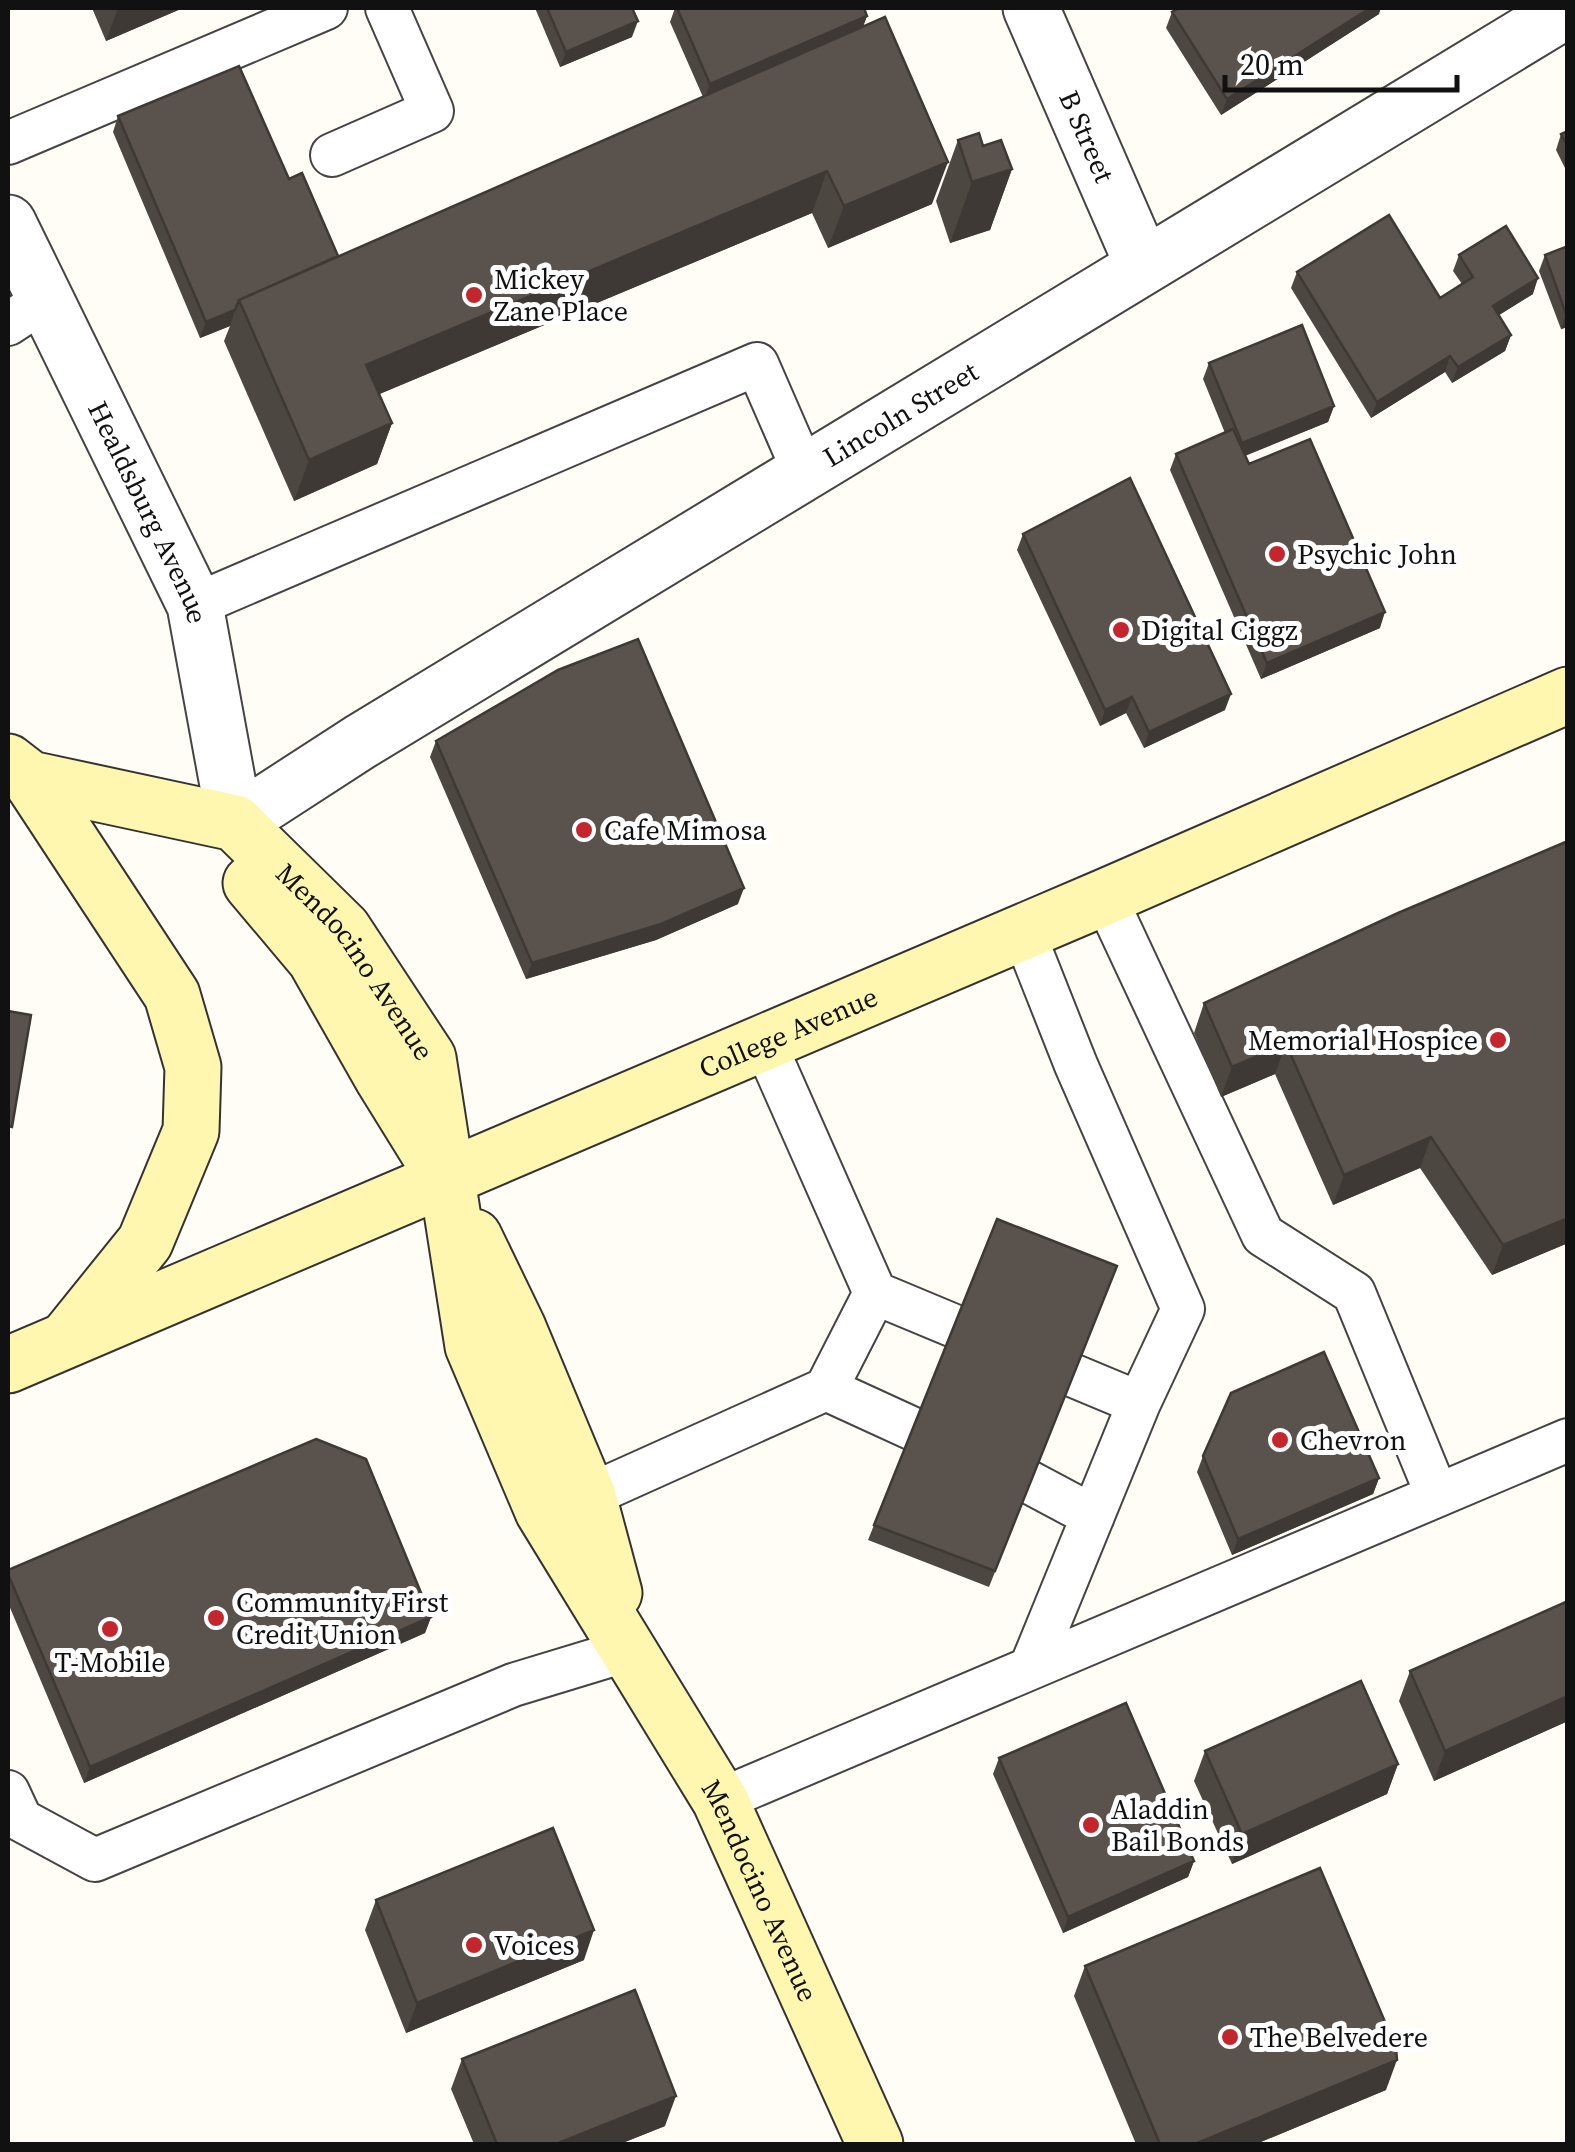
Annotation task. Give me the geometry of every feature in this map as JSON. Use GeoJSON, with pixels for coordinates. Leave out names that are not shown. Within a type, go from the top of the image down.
{"type":"FeatureCollection","features":[{"type":"Feature","properties":{"kind":"main road","name":"College Avenue"},"geometry":{"type":"LineString","coordinates":[[8,1365],[1106,897],[1568,695]]}},
{"type":"Feature","properties":{"kind":"main road"},"geometry":{"type":"LineString","coordinates":[[19,770],[235,823]]}},
{"type":"Feature","properties":{"kind":"main road"},"geometry":{"type":"LineString","coordinates":[[19,770],[172,996],[193,1067],[191,1131],[145,1242],[64,1341]]}},
{"type":"Feature","properties":{"kind":"main road","name":"Mendocino Avenue"},"geometry":{"type":"LineString","coordinates":[[235,823],[343,928],[428,1058],[474,1346],[544,1510],[720,1800],[875,2144]]}},
{"type":"Feature","properties":{"kind":"main road","name":"Mendocino Avenue"},"geometry":{"type":"LineString","coordinates":[[446,1180],[518,1328],[588,1496],[628,1650]]}},
{"type":"Feature","properties":{"kind":"street","name":"B Street"},"geometry":{"type":"LineString","coordinates":[[1031,8],[1143,266]]}},
{"type":"Feature","properties":{"kind":"street","name":"Lincoln Street"},"geometry":{"type":"LineString","coordinates":[[235,823],[377,732],[1568,9]]}},
{"type":"Feature","properties":{"kind":"street","name":"Healdsburg Avenue"},"geometry":{"type":"LineString","coordinates":[[8,223],[26,313],[195,605],[235,823]]}},
{"type":"Feature","properties":{"kind":"lane"},"geometry":{"type":"LineString","coordinates":[[8,143],[326,8]]}},
{"type":"Feature","properties":{"kind":"lane"},"geometry":{"type":"LineString","coordinates":[[332,156],[432,111],[387,8]]}},
{"type":"Feature","properties":{"kind":"lane"},"geometry":{"type":"LineString","coordinates":[[195,605],[757,364],[804,472]]}},
{"type":"Feature","properties":{"kind":"lane"},"geometry":{"type":"LineString","coordinates":[[1106,897],[1263,1235],[1354,1293],[1437,1495]]}},
{"type":"Feature","properties":{"kind":"lane"},"geometry":{"type":"LineString","coordinates":[[1024,931],[1076,1065],[1183,1310],[1139,1403],[1031,1668]]}},
{"type":"Feature","properties":{"kind":"lane"},"geometry":{"type":"LineString","coordinates":[[764,1042],[876,1293],[1139,1403]]}},
{"type":"Feature","properties":{"kind":"lane"},"geometry":{"type":"LineString","coordinates":[[588,1496],[826,1389],[876,1293]]}},
{"type":"Feature","properties":{"kind":"lane"},"geometry":{"type":"LineString","coordinates":[[826,1389],[1093,1516]]}},
{"type":"Feature","properties":{"kind":"lane"},"geometry":{"type":"LineString","coordinates":[[720,1800],[1568,1440]]}},
{"type":"Feature","properties":{"kind":"lane"},"geometry":{"type":"LineString","coordinates":[[8,1792],[20,1820],[95,1860],[513,1684],[628,1650]]}},
{"type":"Feature","properties":{"kind":"building"},"geometry":{"type":"Polygon","coordinates":[[[547,8],[632,8],[638,21],[566,52],[547,8]]]}},
{"type":"Feature","properties":{"kind":"building"},"geometry":{"type":"Polygon","coordinates":[[[677,8],[864,8],[867,16],[710,84],[677,8]]]}},
{"type":"Feature","properties":{"kind":"building"},"geometry":{"type":"Polygon","coordinates":[[[1179,8],[1370,8],[1227,99],[1172,12],[1179,8]]]}},
{"type":"Feature","properties":{"kind":"building","name":"Mickey Zane Place"},"geometry":{"type":"Polygon","coordinates":[[[885,17],[948,162],[844,206],[827,171],[366,365],[392,423],[309,460],[239,300],[885,17]]]}},
{"type":"Feature","properties":{"kind":"building"},"geometry":{"type":"Polygon","coordinates":[[[239,66],[289,179],[302,173],[338,256],[239,300],[235,310],[206,322],[118,116],[239,66]]]}},
{"type":"Feature","properties":{"kind":"building"},"geometry":{"type":"Polygon","coordinates":[[[979,133],[983,146],[1001,140],[1012,169],[972,182],[958,140],[979,133]]]}},
{"type":"Feature","properties":{"kind":"building"},"geometry":{"type":"Polygon","coordinates":[[[1389,215],[1440,298],[1473,277],[1459,255],[1506,226],[1538,278],[1493,306],[1511,335],[1458,367],[1450,356],[1377,402],[1297,272],[1389,215]]]}},
{"type":"Feature","properties":{"kind":"building"},"geometry":{"type":"Polygon","coordinates":[[[1568,246],[1568,313],[1566,314],[1545,255],[1568,246]]]}},
{"type":"Feature","properties":{"kind":"building"},"geometry":{"type":"Polygon","coordinates":[[[1302,325],[1334,406],[1242,443],[1209,363],[1302,325]]]}},
{"type":"Feature","properties":{"kind":"building","name":"Psychic John"},"geometry":{"type":"Polygon","coordinates":[[[1233,429],[1249,464],[1310,439],[1385,612],[1267,663],[1176,454],[1233,429]]]}},
{"type":"Feature","properties":{"kind":"building","name":"Digital Ciggz"},"geometry":{"type":"Polygon","coordinates":[[[1130,478],[1231,694],[1149,732],[1132,697],[1105,710],[1023,534],[1130,478]]]}},
{"type":"Feature","properties":{"kind":"building","name":"Cafe Mimosa"},"geometry":{"type":"Polygon","coordinates":[[[638,639],[744,888],[661,924],[532,963],[436,741],[558,670],[638,639]]]}},
{"type":"Feature","properties":{"kind":"building"},"geometry":{"type":"Polygon","coordinates":[[[1568,841],[1568,1218],[1503,1245],[1431,1137],[1344,1175],[1286,1044],[1232,1067],[1204,1003],[1398,913],[1568,841]]]}},
{"type":"Feature","properties":{"kind":"building"},"geometry":{"type":"Polygon","coordinates":[[[8,1011],[31,1015],[12,1127],[8,1126],[8,1011]]]}},
{"type":"Feature","properties":{"kind":"building"},"geometry":{"type":"Polygon","coordinates":[[[997,1219],[1117,1266],[995,1571],[874,1525],[997,1219]]]}},
{"type":"Feature","properties":{"kind":"building","name":"Chevron"},"geometry":{"type":"Polygon","coordinates":[[[1324,1352],[1379,1478],[1238,1539],[1203,1456],[1231,1393],[1324,1352]]]}},
{"type":"Feature","properties":{"kind":"building","name":"Community First Credit Union"},"geometry":{"type":"Polygon","coordinates":[[[316,1439],[366,1459],[431,1617],[90,1767],[8,1570],[316,1439]]]}},
{"type":"Feature","properties":{"kind":"building"},"geometry":{"type":"Polygon","coordinates":[[[1568,1601],[1568,1696],[1445,1751],[1410,1671],[1568,1601]]]}},
{"type":"Feature","properties":{"kind":"building"},"geometry":{"type":"Polygon","coordinates":[[[1361,1681],[1398,1764],[1242,1834],[1205,1751],[1361,1681]]]}},
{"type":"Feature","properties":{"kind":"building","name":"Aladdin Bail Bonds"},"geometry":{"type":"Polygon","coordinates":[[[1126,1703],[1194,1861],[1068,1917],[999,1758],[1126,1703]]]}},
{"type":"Feature","properties":{"kind":"building","name":"Voices"},"geometry":{"type":"Polygon","coordinates":[[[553,1828],[594,1930],[417,2003],[376,1900],[553,1828]]]}},
{"type":"Feature","properties":{"kind":"building","name":"The Belvedere"},"geometry":{"type":"Polygon","coordinates":[[[1320,1868],[1396,2048],[1397,2060],[1195,2144],[1160,2144],[1085,1966],[1320,1868]]]}},
{"type":"Feature","properties":{"kind":"building"},"geometry":{"type":"Polygon","coordinates":[[[635,1990],[676,2096],[556,2144],[497,2144],[462,2059],[635,1990]]]}},
{"type":"Feature","properties":{"kind":"place","name":"Mickey Zane Place"},"geometry":{"type":"Point","coordinates":[474,295]}},
{"type":"Feature","properties":{"kind":"place","name":"Psychic John"},"geometry":{"type":"Point","coordinates":[1277,554]}},
{"type":"Feature","properties":{"kind":"place","name":"Digital Ciggz"},"geometry":{"type":"Point","coordinates":[1121,630]}},
{"type":"Feature","properties":{"kind":"place","name":"Cafe Mimosa"},"geometry":{"type":"Point","coordinates":[584,830]}},
{"type":"Feature","properties":{"kind":"place","name":"Memorial Hospice"},"geometry":{"type":"Point","coordinates":[1498,1040]}},
{"type":"Feature","properties":{"kind":"place","name":"Chevron"},"geometry":{"type":"Point","coordinates":[1280,1440]}},
{"type":"Feature","properties":{"kind":"place","name":"Community First Credit Union"},"geometry":{"type":"Point","coordinates":[216,1618]}},
{"type":"Feature","properties":{"kind":"place","name":"T-Mobile"},"geometry":{"type":"Point","coordinates":[110,1629]}},
{"type":"Feature","properties":{"kind":"place","name":"Aladdin Bail Bonds"},"geometry":{"type":"Point","coordinates":[1091,1825]}},
{"type":"Feature","properties":{"kind":"place","name":"Voices"},"geometry":{"type":"Point","coordinates":[474,1945]}},
{"type":"Feature","properties":{"kind":"place","name":"The Belvedere"},"geometry":{"type":"Point","coordinates":[1230,2037]}}]}
